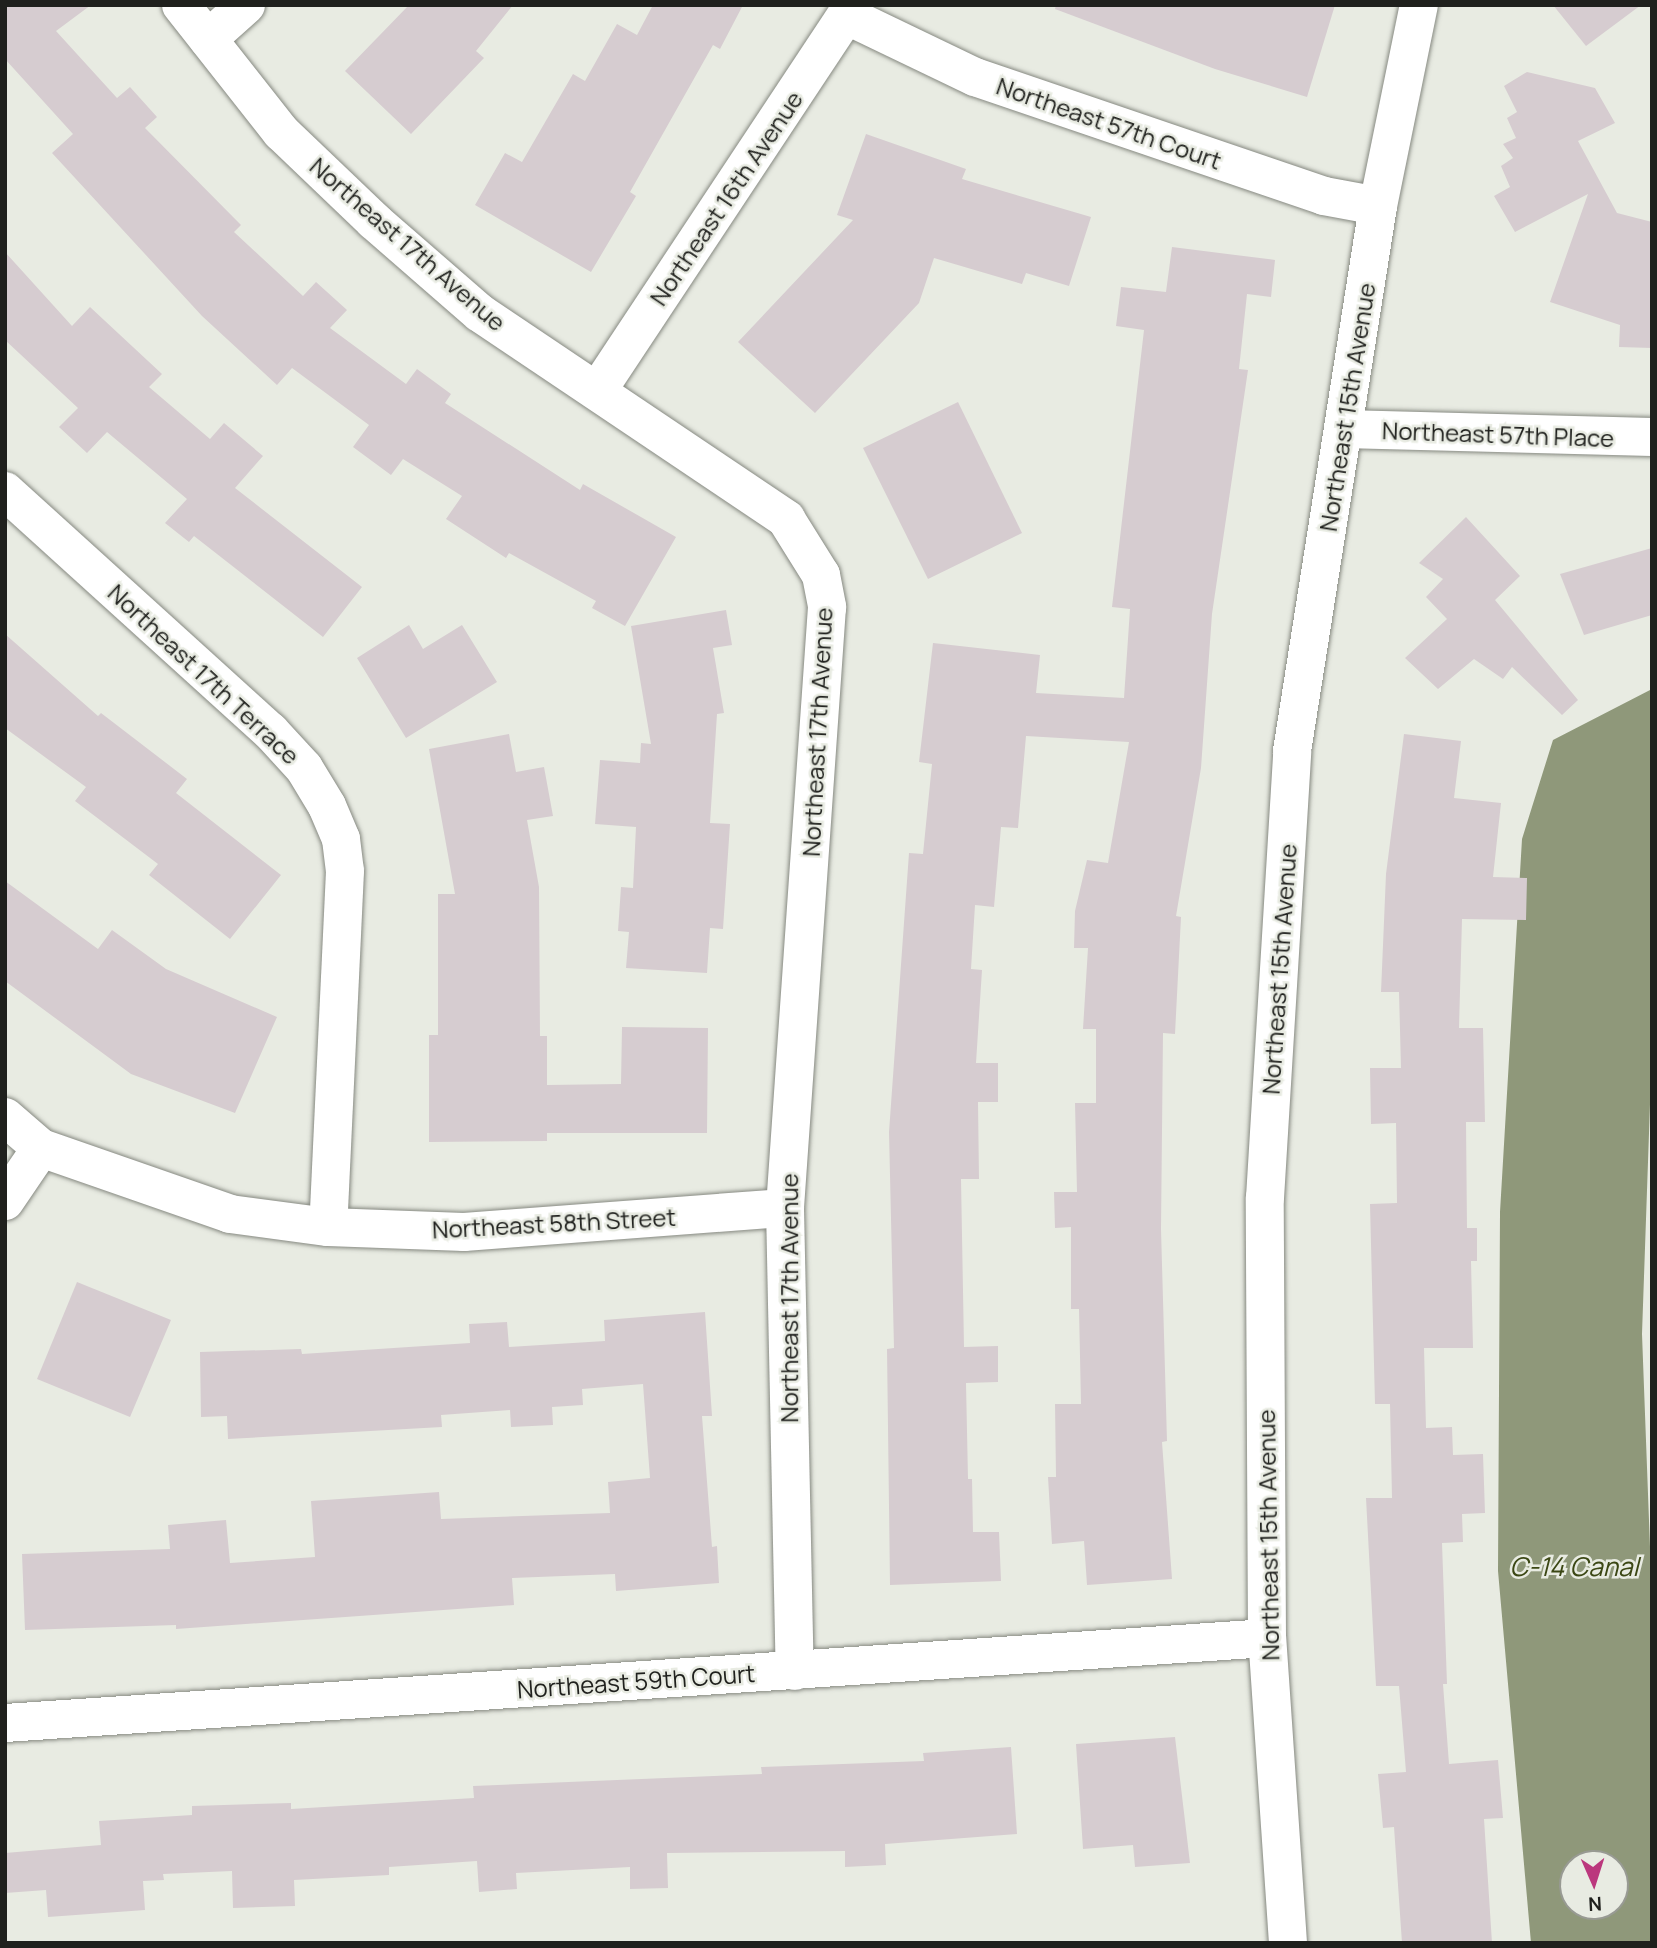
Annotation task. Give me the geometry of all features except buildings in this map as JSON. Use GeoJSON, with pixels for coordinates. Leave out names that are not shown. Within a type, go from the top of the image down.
{"type":"FeatureCollection","features":[{"type":"Feature","properties":{"kind":"street","name":"Northeast 17th Avenue"},"geometry":{"type":"LineString","coordinates":[[181,5],[281,132],[374,221],[480,313],[786,519],[821,575],[827,607],[786,1208],[795,1671]]}},
{"type":"Feature","properties":{"kind":"street"},"geometry":{"type":"LineString","coordinates":[[208,38],[246,5]]}},
{"type":"Feature","properties":{"kind":"street","name":"Northeast 15th Avenue"},"geometry":{"type":"LineString","coordinates":[[1288,1943],[1267,1638],[1265,1199],[1290,792],[1378,206],[1419,5]]}},
{"type":"Feature","properties":{"kind":"street","name":"Northeast 57th Court"},"geometry":{"type":"LineString","coordinates":[[850,10],[975,77],[1324,196],[1378,206]]}},
{"type":"Feature","properties":{"kind":"street","name":"Northeast 16th Avenue"},"geometry":{"type":"LineString","coordinates":[[598,390],[850,10]]}},
{"type":"Feature","properties":{"kind":"street","name":"Northeast 57th Place"},"geometry":{"type":"LineString","coordinates":[[1343,429],[1652,437]]}},
{"type":"Feature","properties":{"kind":"street","name":"Northeast 17th Terrace"},"geometry":{"type":"LineString","coordinates":[[5,491],[270,731],[304,768],[327,806],[341,839],[345,871],[328,1227]]}},
{"type":"Feature","properties":{"kind":"street","name":"Northeast 58th Street"},"geometry":{"type":"LineString","coordinates":[[5,1116],[41,1148],[230,1214],[328,1227],[464,1232],[786,1208]]}},
{"type":"Feature","properties":{"kind":"street"},"geometry":{"type":"LineString","coordinates":[[5,1201],[41,1148]]}},
{"type":"Feature","properties":{"kind":"street","name":"Northeast 59th Court"},"geometry":{"type":"LineString","coordinates":[[5,1723],[1267,1638]]}},
{"type":"Feature","properties":{"kind":"water","name":"C-14 Canal"},"geometry":{"type":"Polygon","coordinates":[[[1652,689],[1652,1047],[1642,1334],[1652,1600],[1652,1943],[1531,1943],[1498,1571],[1500,1212],[1522,839],[1553,740],[1652,689]]]}}]}
